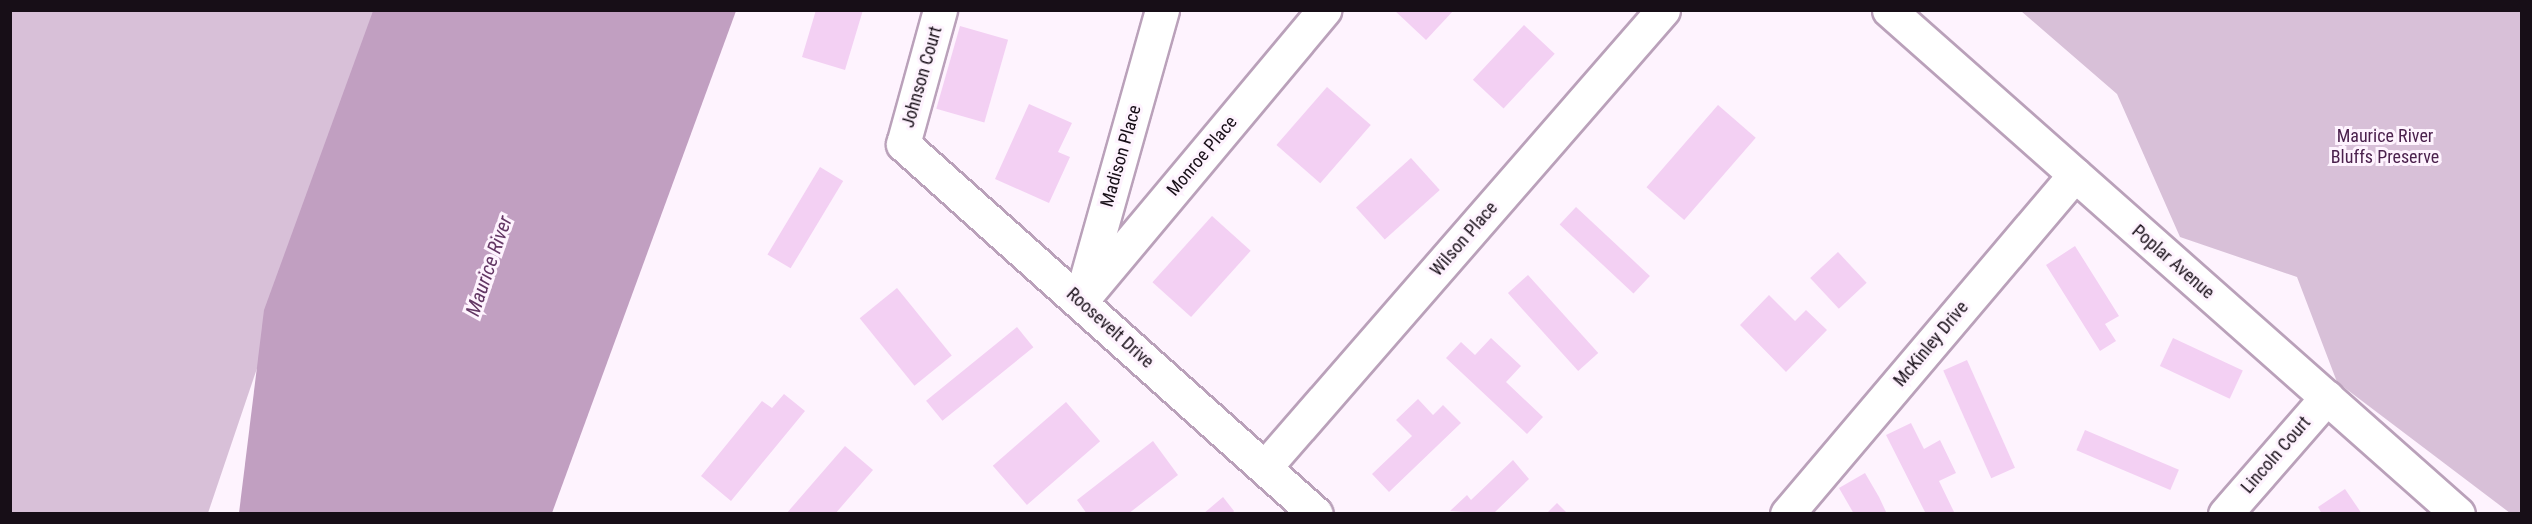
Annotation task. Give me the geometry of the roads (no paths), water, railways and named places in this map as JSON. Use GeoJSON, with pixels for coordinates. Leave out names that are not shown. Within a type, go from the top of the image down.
{"type":"FeatureCollection","features":[{"type":"Feature","properties":{"kind":"street","name":"Johnson Court"},"geometry":{"type":"LineString","coordinates":[[903,144],[940,10]]}},
{"type":"Feature","properties":{"kind":"street","name":"Madison Place"},"geometry":{"type":"LineString","coordinates":[[1080,302],[1162,10]]}},
{"type":"Feature","properties":{"kind":"street","name":"Monroe Place"},"geometry":{"type":"LineString","coordinates":[[1080,302],[1324,10]]}},
{"type":"Feature","properties":{"kind":"street","name":"Wilson Place"},"geometry":{"type":"LineString","coordinates":[[1265,468],[1664,10]]}},
{"type":"Feature","properties":{"kind":"street","name":"Poplar Avenue"},"geometry":{"type":"LineString","coordinates":[[1888,10],[2458,513]]}},
{"type":"Feature","properties":{"kind":"street","name":"Roosevelt Drive"},"geometry":{"type":"LineString","coordinates":[[903,144],[1317,513]]}},
{"type":"Feature","properties":{"kind":"street","name":"McKinley Drive"},"geometry":{"type":"LineString","coordinates":[[1787,513],[2075,175]]}},
{"type":"Feature","properties":{"kind":"street","name":"Lincoln Court"},"geometry":{"type":"LineString","coordinates":[[2224,513],[2327,397]]}},
{"type":"Feature","properties":{"kind":"water","name":"Maurice River"},"geometry":{"type":"Polygon","coordinates":[[[373,11],[736,11],[552,513],[239,513],[264,310],[373,11]]]}},
{"type":"Feature","properties":{"kind":"park label","name":"Maurice River Bluffs Preserve"},"geometry":{"type":"Point","coordinates":[2385,147]}}]}
